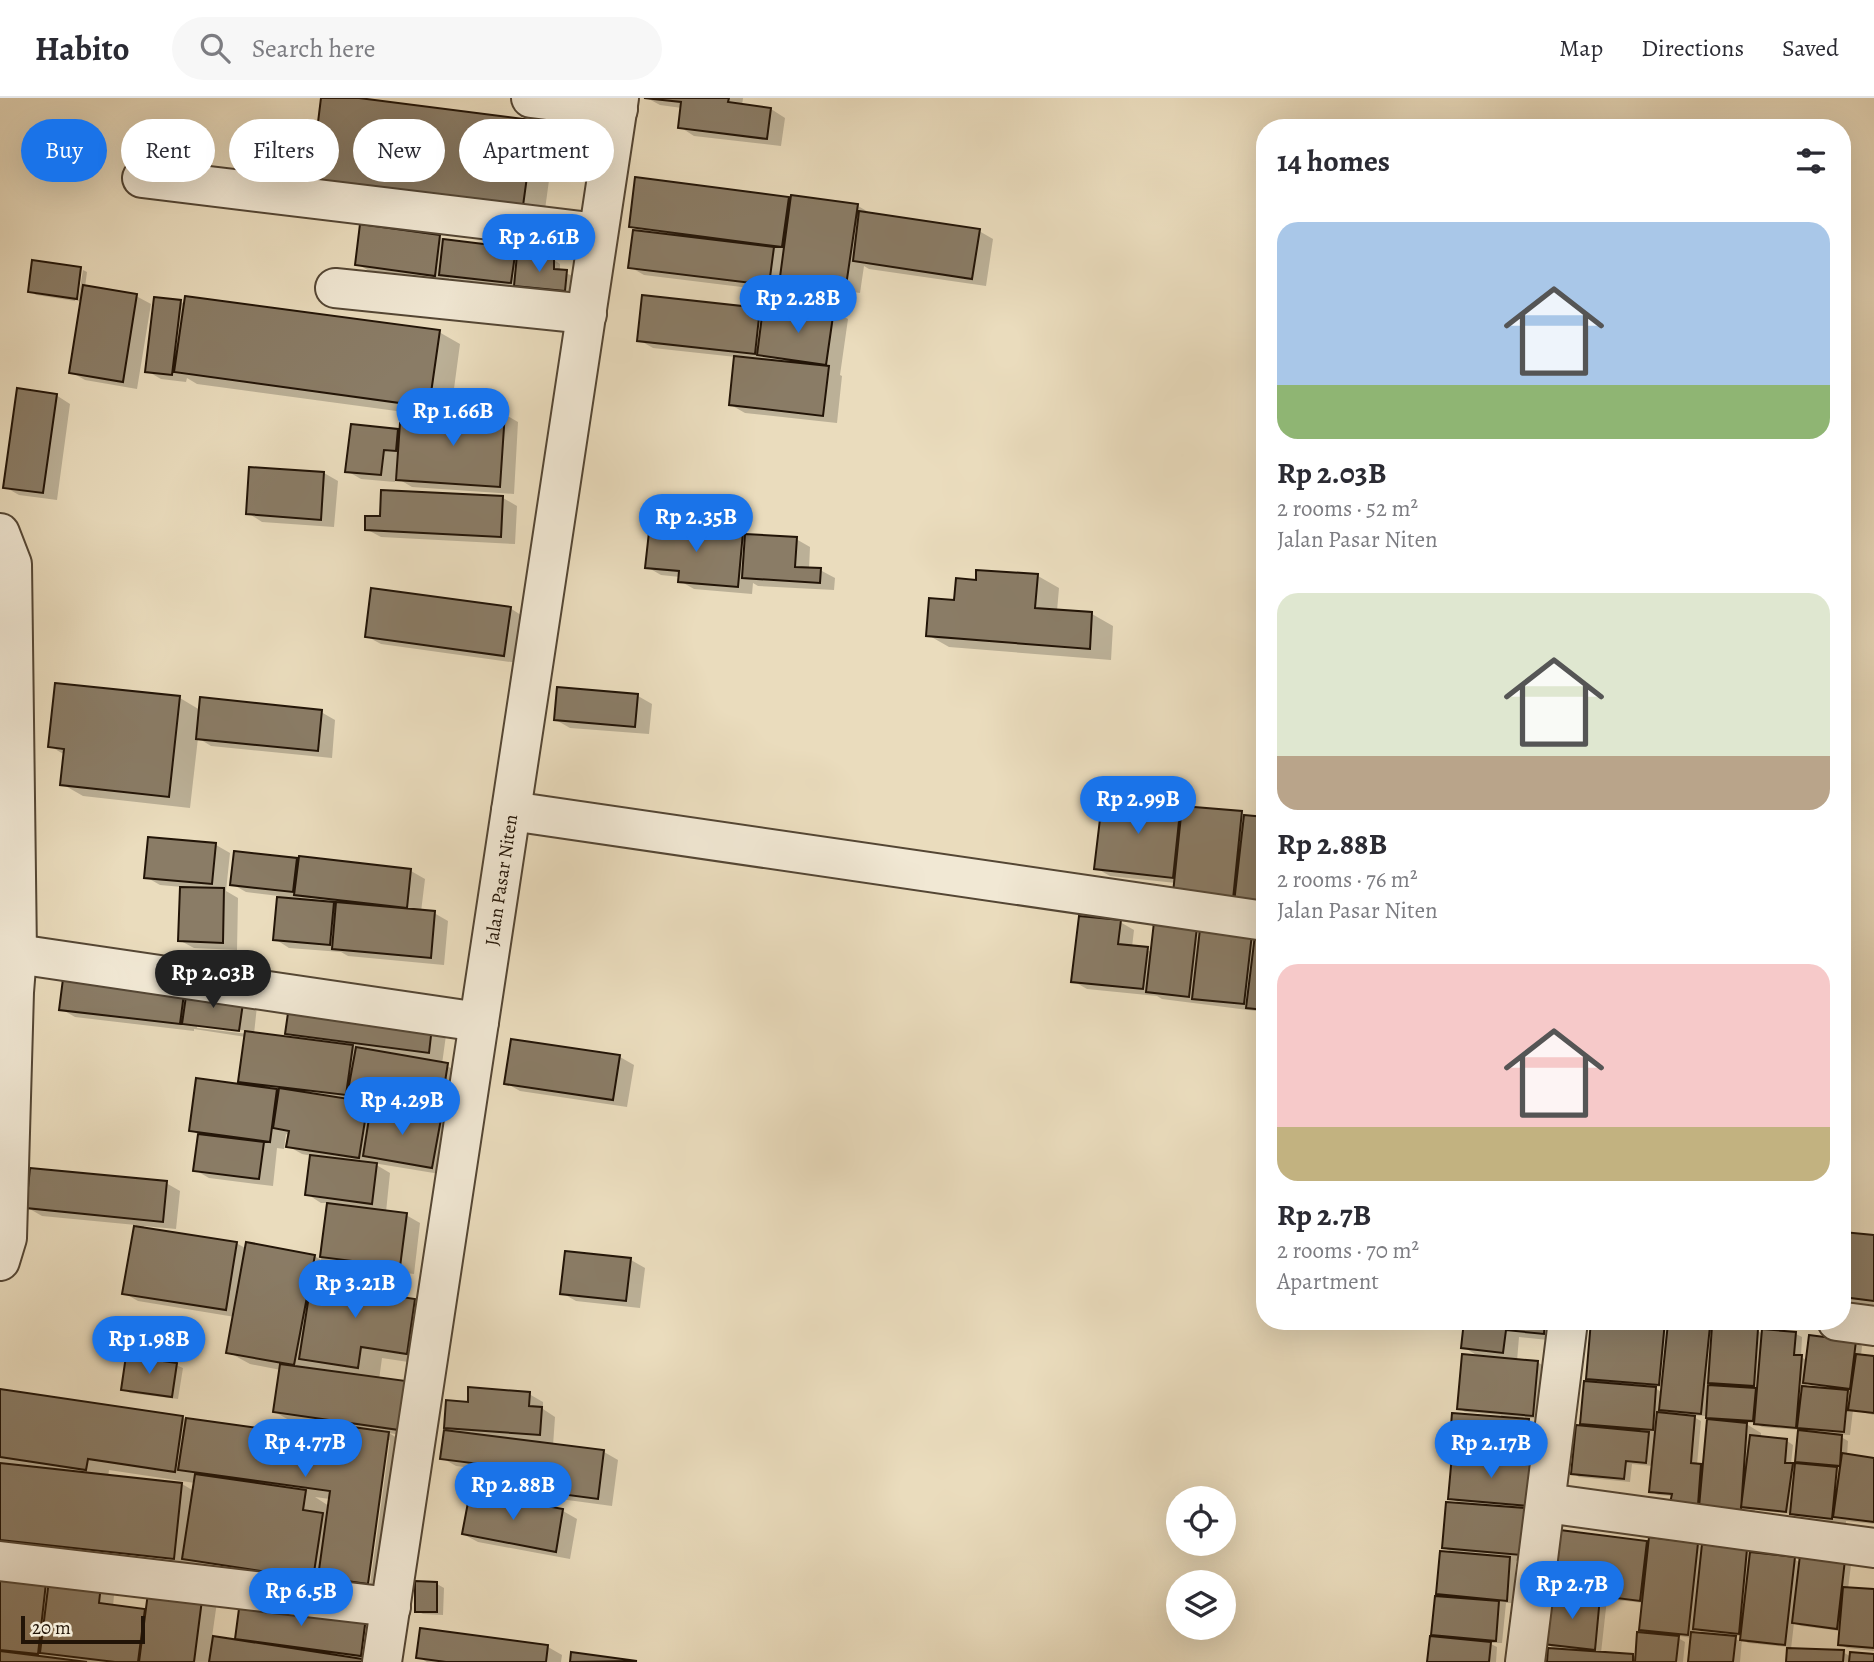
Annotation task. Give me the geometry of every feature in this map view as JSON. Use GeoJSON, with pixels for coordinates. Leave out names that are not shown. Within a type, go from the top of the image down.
{"type":"FeatureCollection","features":[{"type":"Feature","properties":{"kind":"street"},"geometry":{"type":"LineString","coordinates":[[531,98],[618,104]]}},
{"type":"Feature","properties":{"kind":"street","name":"Jalan Pasar Niten"},"geometry":{"type":"LineString","coordinates":[[382,1662],[618,104]]}},
{"type":"Feature","properties":{"kind":"street"},"geometry":{"type":"LineString","coordinates":[[175,182],[598,233]]}},
{"type":"Feature","properties":{"kind":"street"},"geometry":{"type":"LineString","coordinates":[[335,288],[587,314]]}},
{"type":"Feature","properties":{"kind":"street"},"geometry":{"type":"LineString","coordinates":[[0,533],[12,564],[18,954],[14,992],[7,1238],[0,1261]]}},
{"type":"Feature","properties":{"kind":"street"},"geometry":{"type":"LineString","coordinates":[[511,811],[1256,920]]}},
{"type":"Feature","properties":{"kind":"street"},"geometry":{"type":"LineString","coordinates":[[18,954],[479,1022]]}},
{"type":"Feature","properties":{"kind":"street"},"geometry":{"type":"LineString","coordinates":[[1851,1323],[1874,1326]]}},
{"type":"Feature","properties":{"kind":"street"},"geometry":{"type":"LineString","coordinates":[[1525,1662],[1567,1330]]}},
{"type":"Feature","properties":{"kind":"street"},"geometry":{"type":"LineString","coordinates":[[1546,1503],[1874,1548]]}},
{"type":"Feature","properties":{"kind":"street"},"geometry":{"type":"LineString","coordinates":[[0,1561],[391,1607]]}},
{"type":"Feature","properties":{"kind":"building"},"geometry":{"type":"Polygon","coordinates":[[[321,98],[359,98],[524,119],[459,119],[459,182],[526,182],[523,206],[335,182],[339,182],[339,119],[318,119],[321,98]]]}},
{"type":"Feature","properties":{"kind":"building"},"geometry":{"type":"Polygon","coordinates":[[[644,98],[729,98],[728,102],[771,108],[767,139],[678,128],[681,102],[644,98]]]}},
{"type":"Feature","properties":{"kind":"building"},"geometry":{"type":"Polygon","coordinates":[[[635,177],[789,197],[782,247],[629,227],[635,177]]]}},
{"type":"Feature","properties":{"kind":"building"},"geometry":{"type":"Polygon","coordinates":[[[791,195],[858,204],[846,286],[780,277],[791,195]]]}},
{"type":"Feature","properties":{"kind":"building"},"geometry":{"type":"Polygon","coordinates":[[[859,211],[980,229],[972,279],[853,261],[859,211]]]}},
{"type":"Feature","properties":{"kind":"building"},"geometry":{"type":"Polygon","coordinates":[[[360,224],[440,235],[435,276],[355,265],[360,224]]]}},
{"type":"Feature","properties":{"kind":"building"},"geometry":{"type":"Polygon","coordinates":[[[633,230],[774,247],[769,285],[628,268],[633,230]]]}},
{"type":"Feature","properties":{"kind":"building"},"geometry":{"type":"Polygon","coordinates":[[[443,239],[516,248],[511,283],[439,275],[443,239]]]}},
{"type":"Feature","properties":{"kind":"building"},"geometry":{"type":"Polygon","coordinates":[[[517,255],[554,259],[554,269],[567,270],[565,291],[514,286],[517,255]]]}},
{"type":"Feature","properties":{"kind":"building"},"geometry":{"type":"Polygon","coordinates":[[[32,260],[81,267],[77,299],[28,292],[32,260]]]}},
{"type":"Feature","properties":{"kind":"building"},"geometry":{"type":"Polygon","coordinates":[[[83,285],[137,294],[123,382],[69,373],[83,285]]]}},
{"type":"Feature","properties":{"kind":"building"},"geometry":{"type":"Polygon","coordinates":[[[642,295],[760,308],[755,354],[637,341],[642,295]]]}},
{"type":"Feature","properties":{"kind":"building"},"geometry":{"type":"Polygon","coordinates":[[[185,296],[440,330],[429,407],[174,372],[185,296]]]}},
{"type":"Feature","properties":{"kind":"building"},"geometry":{"type":"Polygon","coordinates":[[[154,297],[181,300],[172,375],[145,372],[154,297]]]}},
{"type":"Feature","properties":{"kind":"building"},"geometry":{"type":"Polygon","coordinates":[[[791,303],[834,309],[826,365],[757,355],[762,316],[789,319],[791,303]]]}},
{"type":"Feature","properties":{"kind":"building"},"geometry":{"type":"Polygon","coordinates":[[[734,356],[829,366],[823,416],[729,405],[734,356]]]}},
{"type":"Feature","properties":{"kind":"building"},"geometry":{"type":"Polygon","coordinates":[[[17,388],[57,394],[43,493],[3,488],[17,388]]]}},
{"type":"Feature","properties":{"kind":"building"},"geometry":{"type":"Polygon","coordinates":[[[425,408],[505,412],[500,487],[396,480],[400,423],[424,425],[425,408]]]}},
{"type":"Feature","properties":{"kind":"building"},"geometry":{"type":"Polygon","coordinates":[[[351,424],[398,429],[396,451],[384,450],[381,475],[345,472],[351,424]]]}},
{"type":"Feature","properties":{"kind":"building"},"geometry":{"type":"Polygon","coordinates":[[[249,467],[324,472],[321,520],[246,514],[249,467]]]}},
{"type":"Feature","properties":{"kind":"building"},"geometry":{"type":"Polygon","coordinates":[[[381,490],[503,496],[501,537],[365,530],[365,516],[380,516],[381,490]]]}},
{"type":"Feature","properties":{"kind":"building"},"geometry":{"type":"Polygon","coordinates":[[[650,523],[743,532],[738,587],[678,582],[679,571],[645,568],[650,523]]]}},
{"type":"Feature","properties":{"kind":"building"},"geometry":{"type":"Polygon","coordinates":[[[745,534],[797,537],[795,567],[821,568],[820,583],[742,578],[745,534]]]}},
{"type":"Feature","properties":{"kind":"building"},"geometry":{"type":"Polygon","coordinates":[[[976,570],[1038,574],[1035,608],[1092,612],[1090,649],[926,636],[929,598],[954,600],[956,578],[976,580],[976,570]]]}},
{"type":"Feature","properties":{"kind":"building"},"geometry":{"type":"Polygon","coordinates":[[[371,588],[511,607],[504,656],[365,637],[371,588]]]}},
{"type":"Feature","properties":{"kind":"building"},"geometry":{"type":"Polygon","coordinates":[[[55,683],[180,696],[169,797],[60,785],[64,749],[48,747],[55,683]]]}},
{"type":"Feature","properties":{"kind":"building"},"geometry":{"type":"Polygon","coordinates":[[[557,687],[638,694],[635,727],[554,720],[557,687]]]}},
{"type":"Feature","properties":{"kind":"building"},"geometry":{"type":"Polygon","coordinates":[[[200,697],[322,710],[318,751],[196,739],[200,697]]]}},
{"type":"Feature","properties":{"kind":"building"},"geometry":{"type":"Polygon","coordinates":[[[1103,794],[1181,802],[1173,878],[1094,869],[1103,794]]]}},
{"type":"Feature","properties":{"kind":"building"},"geometry":{"type":"Polygon","coordinates":[[[1182,806],[1242,811],[1233,899],[1173,893],[1182,806]]]}},
{"type":"Feature","properties":{"kind":"building"},"geometry":{"type":"Polygon","coordinates":[[[1244,815],[1256,816],[1256,906],[1234,903],[1244,815]]]}},
{"type":"Feature","properties":{"kind":"building"},"geometry":{"type":"Polygon","coordinates":[[[148,837],[216,843],[212,884],[144,878],[148,837]]]}},
{"type":"Feature","properties":{"kind":"building"},"geometry":{"type":"Polygon","coordinates":[[[234,851],[297,858],[293,892],[230,885],[234,851]]]}},
{"type":"Feature","properties":{"kind":"building"},"geometry":{"type":"Polygon","coordinates":[[[299,856],[411,869],[407,908],[294,895],[299,856]]]}},
{"type":"Feature","properties":{"kind":"building"},"geometry":{"type":"Polygon","coordinates":[[[180,887],[224,888],[223,943],[178,941],[180,887]]]}},
{"type":"Feature","properties":{"kind":"building"},"geometry":{"type":"Polygon","coordinates":[[[277,897],[334,902],[330,945],[273,940],[277,897]]]}},
{"type":"Feature","properties":{"kind":"building"},"geometry":{"type":"Polygon","coordinates":[[[336,902],[435,911],[431,958],[332,949],[336,902]]]}},
{"type":"Feature","properties":{"kind":"building"},"geometry":{"type":"Polygon","coordinates":[[[1079,916],[1121,920],[1118,944],[1148,947],[1143,989],[1071,982],[1079,916]]]}},
{"type":"Feature","properties":{"kind":"building"},"geometry":{"type":"Polygon","coordinates":[[[1154,922],[1197,927],[1189,997],[1146,992],[1154,922]]]}},
{"type":"Feature","properties":{"kind":"building"},"geometry":{"type":"Polygon","coordinates":[[[1200,929],[1252,934],[1244,1004],[1192,999],[1200,929]]]}},
{"type":"Feature","properties":{"kind":"building"},"geometry":{"type":"Polygon","coordinates":[[[1255,935],[1256,935],[1256,1009],[1246,1008],[1255,935]]]}},
{"type":"Feature","properties":{"kind":"building"},"geometry":{"type":"Polygon","coordinates":[[[64,971],[185,986],[180,1024],[59,1010],[64,971]]]}},
{"type":"Feature","properties":{"kind":"building"},"geometry":{"type":"Polygon","coordinates":[[[187,989],[244,996],[239,1031],[182,1024],[187,989]]]}},
{"type":"Feature","properties":{"kind":"building"},"geometry":{"type":"Polygon","coordinates":[[[290,999],[433,1018],[429,1053],[285,1034],[290,999]]]}},
{"type":"Feature","properties":{"kind":"building"},"geometry":{"type":"Polygon","coordinates":[[[245,1031],[353,1045],[346,1095],[238,1082],[245,1031]]]}},
{"type":"Feature","properties":{"kind":"building"},"geometry":{"type":"Polygon","coordinates":[[[511,1039],[620,1055],[613,1100],[504,1084],[511,1039]]]}},
{"type":"Feature","properties":{"kind":"building"},"geometry":{"type":"Polygon","coordinates":[[[356,1047],[448,1063],[440,1113],[347,1096],[356,1047]]]}},
{"type":"Feature","properties":{"kind":"building"},"geometry":{"type":"Polygon","coordinates":[[[196,1078],[277,1089],[270,1142],[189,1131],[196,1078]]]}},
{"type":"Feature","properties":{"kind":"building"},"geometry":{"type":"Polygon","coordinates":[[[279,1088],[368,1102],[359,1158],[286,1147],[289,1131],[273,1128],[279,1088]]]}},
{"type":"Feature","properties":{"kind":"building"},"geometry":{"type":"Polygon","coordinates":[[[371,1106],[441,1119],[432,1168],[363,1156],[371,1106]]]}},
{"type":"Feature","properties":{"kind":"building"},"geometry":{"type":"Polygon","coordinates":[[[198,1134],[264,1142],[259,1179],[193,1171],[198,1134]]]}},
{"type":"Feature","properties":{"kind":"building"},"geometry":{"type":"Polygon","coordinates":[[[310,1155],[377,1163],[372,1204],[305,1195],[310,1155]]]}},
{"type":"Feature","properties":{"kind":"building"},"geometry":{"type":"Polygon","coordinates":[[[30,1168],[167,1181],[163,1222],[26,1208],[30,1168]]]}},
{"type":"Feature","properties":{"kind":"building"},"geometry":{"type":"Polygon","coordinates":[[[327,1203],[407,1213],[400,1267],[320,1257],[327,1203]]]}},
{"type":"Feature","properties":{"kind":"building"},"geometry":{"type":"Polygon","coordinates":[[[134,1226],[237,1242],[226,1310],[122,1294],[134,1226]]]}},
{"type":"Feature","properties":{"kind":"building"},"geometry":{"type":"Polygon","coordinates":[[[1851,1233],[1874,1235],[1874,1301],[1851,1298],[1851,1233]]]}},
{"type":"Feature","properties":{"kind":"building"},"geometry":{"type":"Polygon","coordinates":[[[246,1242],[315,1255],[294,1365],[226,1353],[246,1242]]]}},
{"type":"Feature","properties":{"kind":"building"},"geometry":{"type":"Polygon","coordinates":[[[565,1251],[631,1258],[626,1301],[560,1294],[565,1251]]]}},
{"type":"Feature","properties":{"kind":"building"},"geometry":{"type":"Polygon","coordinates":[[[355,1263],[387,1267],[382,1294],[415,1299],[407,1354],[361,1347],[358,1368],[299,1359],[311,1283],[351,1289],[355,1263]]]}},
{"type":"Feature","properties":{"kind":"building"},"geometry":{"type":"Polygon","coordinates":[[[1463,1330],[1506,1330],[1503,1353],[1461,1348],[1463,1330]]]}},
{"type":"Feature","properties":{"kind":"building"},"geometry":{"type":"Polygon","coordinates":[[[1506,1330],[1544,1330],[1544,1334],[1506,1330]]]}},
{"type":"Feature","properties":{"kind":"building"},"geometry":{"type":"Polygon","coordinates":[[[1590,1330],[1664,1330],[1659,1385],[1586,1379],[1590,1330]]]}},
{"type":"Feature","properties":{"kind":"building"},"geometry":{"type":"Polygon","coordinates":[[[1667,1330],[1710,1330],[1701,1414],[1659,1410],[1667,1330]]]}},
{"type":"Feature","properties":{"kind":"building"},"geometry":{"type":"Polygon","coordinates":[[[1712,1330],[1758,1330],[1754,1386],[1708,1383],[1712,1330]]]}},
{"type":"Feature","properties":{"kind":"building"},"geometry":{"type":"Polygon","coordinates":[[[1762,1330],[1796,1332],[1794,1355],[1802,1355],[1796,1428],[1754,1424],[1762,1330]]]}},
{"type":"Feature","properties":{"kind":"building"},"geometry":{"type":"Polygon","coordinates":[[[1809,1335],[1856,1341],[1850,1389],[1803,1383],[1809,1335]]]}},
{"type":"Feature","properties":{"kind":"building"},"geometry":{"type":"Polygon","coordinates":[[[1462,1354],[1538,1361],[1533,1416],[1457,1409],[1462,1354]]]}},
{"type":"Feature","properties":{"kind":"building"},"geometry":{"type":"Polygon","coordinates":[[[1856,1354],[1874,1356],[1874,1413],[1848,1410],[1856,1354]]]}},
{"type":"Feature","properties":{"kind":"building"},"geometry":{"type":"Polygon","coordinates":[[[126,1356],[177,1363],[172,1397],[121,1390],[126,1356]]]}},
{"type":"Feature","properties":{"kind":"building"},"geometry":{"type":"Polygon","coordinates":[[[280,1364],[406,1381],[399,1430],[273,1412],[280,1364]]]}},
{"type":"Feature","properties":{"kind":"building"},"geometry":{"type":"Polygon","coordinates":[[[1584,1381],[1656,1387],[1653,1430],[1580,1424],[1584,1381]]]}},
{"type":"Feature","properties":{"kind":"building"},"geometry":{"type":"Polygon","coordinates":[[[1708,1385],[1756,1388],[1753,1421],[1706,1418],[1708,1385]]]}},
{"type":"Feature","properties":{"kind":"building"},"geometry":{"type":"Polygon","coordinates":[[[1802,1386],[1848,1390],[1844,1432],[1797,1428],[1802,1386]]]}},
{"type":"Feature","properties":{"kind":"building"},"geometry":{"type":"Polygon","coordinates":[[[468,1387],[530,1392],[529,1406],[542,1407],[540,1435],[444,1428],[446,1400],[468,1402],[468,1387]]]}},
{"type":"Feature","properties":{"kind":"building"},"geometry":{"type":"Polygon","coordinates":[[[0,1389],[183,1416],[175,1472],[88,1459],[86,1470],[0,1457],[0,1389]]]}},
{"type":"Feature","properties":{"kind":"building"},"geometry":{"type":"Polygon","coordinates":[[[1657,1412],[1695,1416],[1691,1463],[1701,1464],[1698,1505],[1670,1503],[1672,1494],[1649,1492],[1657,1412]]]}},
{"type":"Feature","properties":{"kind":"building"},"geometry":{"type":"Polygon","coordinates":[[[1452,1413],[1529,1419],[1526,1457],[1449,1451],[1452,1413]]]}},
{"type":"Feature","properties":{"kind":"building"},"geometry":{"type":"Polygon","coordinates":[[[186,1418],[336,1439],[338,1425],[389,1432],[368,1584],[318,1577],[330,1491],[178,1470],[186,1418]]]}},
{"type":"Feature","properties":{"kind":"building"},"geometry":{"type":"Polygon","coordinates":[[[1707,1419],[1747,1423],[1741,1510],[1699,1507],[1707,1419]]]}},
{"type":"Feature","properties":{"kind":"building"},"geometry":{"type":"Polygon","coordinates":[[[1576,1425],[1649,1432],[1646,1463],[1626,1461],[1624,1479],[1571,1474],[1576,1425]]]}},
{"type":"Feature","properties":{"kind":"building"},"geometry":{"type":"Polygon","coordinates":[[[444,1430],[604,1450],[598,1499],[485,1484],[488,1465],[440,1459],[444,1430]]]}},
{"type":"Feature","properties":{"kind":"building"},"geometry":{"type":"Polygon","coordinates":[[[1798,1430],[1842,1435],[1840,1466],[1795,1462],[1798,1430]]]}},
{"type":"Feature","properties":{"kind":"building"},"geometry":{"type":"Polygon","coordinates":[[[1750,1435],[1787,1439],[1785,1463],[1793,1463],[1786,1512],[1741,1507],[1750,1435]]]}},
{"type":"Feature","properties":{"kind":"building"},"geometry":{"type":"Polygon","coordinates":[[[1842,1453],[1874,1458],[1874,1522],[1833,1517],[1842,1453]]]}},
{"type":"Feature","properties":{"kind":"building"},"geometry":{"type":"Polygon","coordinates":[[[1452,1455],[1533,1461],[1529,1506],[1448,1499],[1452,1455]]]}},
{"type":"Feature","properties":{"kind":"building"},"geometry":{"type":"Polygon","coordinates":[[[0,1463],[182,1483],[174,1559],[0,1540],[0,1463]]]}},
{"type":"Feature","properties":{"kind":"building"},"geometry":{"type":"Polygon","coordinates":[[[1795,1463],[1837,1467],[1832,1519],[1790,1514],[1795,1463]]]}},
{"type":"Feature","properties":{"kind":"building"},"geometry":{"type":"Polygon","coordinates":[[[195,1474],[306,1490],[303,1510],[323,1513],[313,1579],[182,1559],[195,1474]]]}},
{"type":"Feature","properties":{"kind":"building"},"geometry":{"type":"Polygon","coordinates":[[[470,1492],[563,1509],[556,1552],[462,1534],[470,1492]]]}},
{"type":"Feature","properties":{"kind":"building"},"geometry":{"type":"Polygon","coordinates":[[[1446,1502],[1525,1508],[1521,1555],[1442,1548],[1446,1502]]]}},
{"type":"Feature","properties":{"kind":"building"},"geometry":{"type":"Polygon","coordinates":[[[1560,1530],[1647,1541],[1640,1601],[1553,1590],[1560,1530]]]}},
{"type":"Feature","properties":{"kind":"building"},"geometry":{"type":"Polygon","coordinates":[[[1649,1537],[1698,1543],[1688,1635],[1639,1630],[1649,1537]]]}},
{"type":"Feature","properties":{"kind":"building"},"geometry":{"type":"Polygon","coordinates":[[[1702,1544],[1747,1549],[1739,1634],[1693,1629],[1702,1544]]]}},
{"type":"Feature","properties":{"kind":"building"},"geometry":{"type":"Polygon","coordinates":[[[1440,1551],[1510,1557],[1507,1601],[1436,1594],[1440,1551]]]}},
{"type":"Feature","properties":{"kind":"building"},"geometry":{"type":"Polygon","coordinates":[[[1750,1552],[1795,1557],[1785,1645],[1740,1640],[1750,1552]]]}},
{"type":"Feature","properties":{"kind":"building"},"geometry":{"type":"Polygon","coordinates":[[[1800,1555],[1845,1560],[1837,1629],[1792,1623],[1800,1555]]]}},
{"type":"Feature","properties":{"kind":"building"},"geometry":{"type":"Polygon","coordinates":[[[0,1569],[47,1574],[38,1654],[0,1650],[0,1569]]]}},
{"type":"Feature","properties":{"kind":"building"},"geometry":{"type":"Polygon","coordinates":[[[49,1580],[101,1585],[99,1603],[145,1609],[138,1662],[115,1662],[40,1653],[49,1580]]]}},
{"type":"Feature","properties":{"kind":"building"},"geometry":{"type":"Polygon","coordinates":[[[415,1581],[437,1582],[437,1612],[415,1612],[415,1581]]]}},
{"type":"Feature","properties":{"kind":"building"},"geometry":{"type":"Polygon","coordinates":[[[149,1585],[203,1592],[194,1662],[139,1662],[149,1585]]]}},
{"type":"Feature","properties":{"kind":"building"},"geometry":{"type":"Polygon","coordinates":[[[1843,1587],[1874,1589],[1874,1648],[1838,1645],[1843,1587]]]}},
{"type":"Feature","properties":{"kind":"building"},"geometry":{"type":"Polygon","coordinates":[[[1549,1591],[1600,1597],[1595,1650],[1543,1644],[1549,1591]]]}},
{"type":"Feature","properties":{"kind":"building"},"geometry":{"type":"Polygon","coordinates":[[[1435,1596],[1499,1601],[1496,1641],[1431,1635],[1435,1596]]]}},
{"type":"Feature","properties":{"kind":"building"},"geometry":{"type":"Polygon","coordinates":[[[240,1601],[366,1617],[361,1656],[235,1639],[240,1601]]]}},
{"type":"Feature","properties":{"kind":"building"},"geometry":{"type":"Polygon","coordinates":[[[420,1628],[548,1645],[546,1662],[446,1662],[416,1658],[420,1628]]]}},
{"type":"Feature","properties":{"kind":"building"},"geometry":{"type":"Polygon","coordinates":[[[1637,1632],[1679,1636],[1676,1662],[1635,1662],[1637,1632]]]}},
{"type":"Feature","properties":{"kind":"building"},"geometry":{"type":"Polygon","coordinates":[[[1691,1632],[1736,1636],[1733,1662],[1688,1662],[1691,1632]]]}},
{"type":"Feature","properties":{"kind":"building"},"geometry":{"type":"Polygon","coordinates":[[[213,1636],[369,1660],[209,1662],[213,1636]]]}},
{"type":"Feature","properties":{"kind":"building"},"geometry":{"type":"Polygon","coordinates":[[[1430,1636],[1491,1642],[1489,1662],[1427,1662],[1430,1636]]]}},
{"type":"Feature","properties":{"kind":"building"},"geometry":{"type":"Polygon","coordinates":[[[1548,1648],[1633,1654],[1633,1662],[1547,1662],[1548,1648]]]}},
{"type":"Feature","properties":{"kind":"building"},"geometry":{"type":"Polygon","coordinates":[[[1787,1648],[1844,1650],[1843,1662],[1786,1662],[1787,1648]]]}},
{"type":"Feature","properties":{"kind":"building"},"geometry":{"type":"Polygon","coordinates":[[[0,1651],[87,1662],[0,1662],[0,1651]]]}},
{"type":"Feature","properties":{"kind":"building"},"geometry":{"type":"Polygon","coordinates":[[[571,1652],[637,1661],[570,1662],[571,1652]]]}},
{"type":"Feature","properties":{"kind":"building"},"geometry":{"type":"Polygon","coordinates":[[[1850,1652],[1874,1654],[1874,1662],[1849,1662],[1850,1652]]]}}]}
